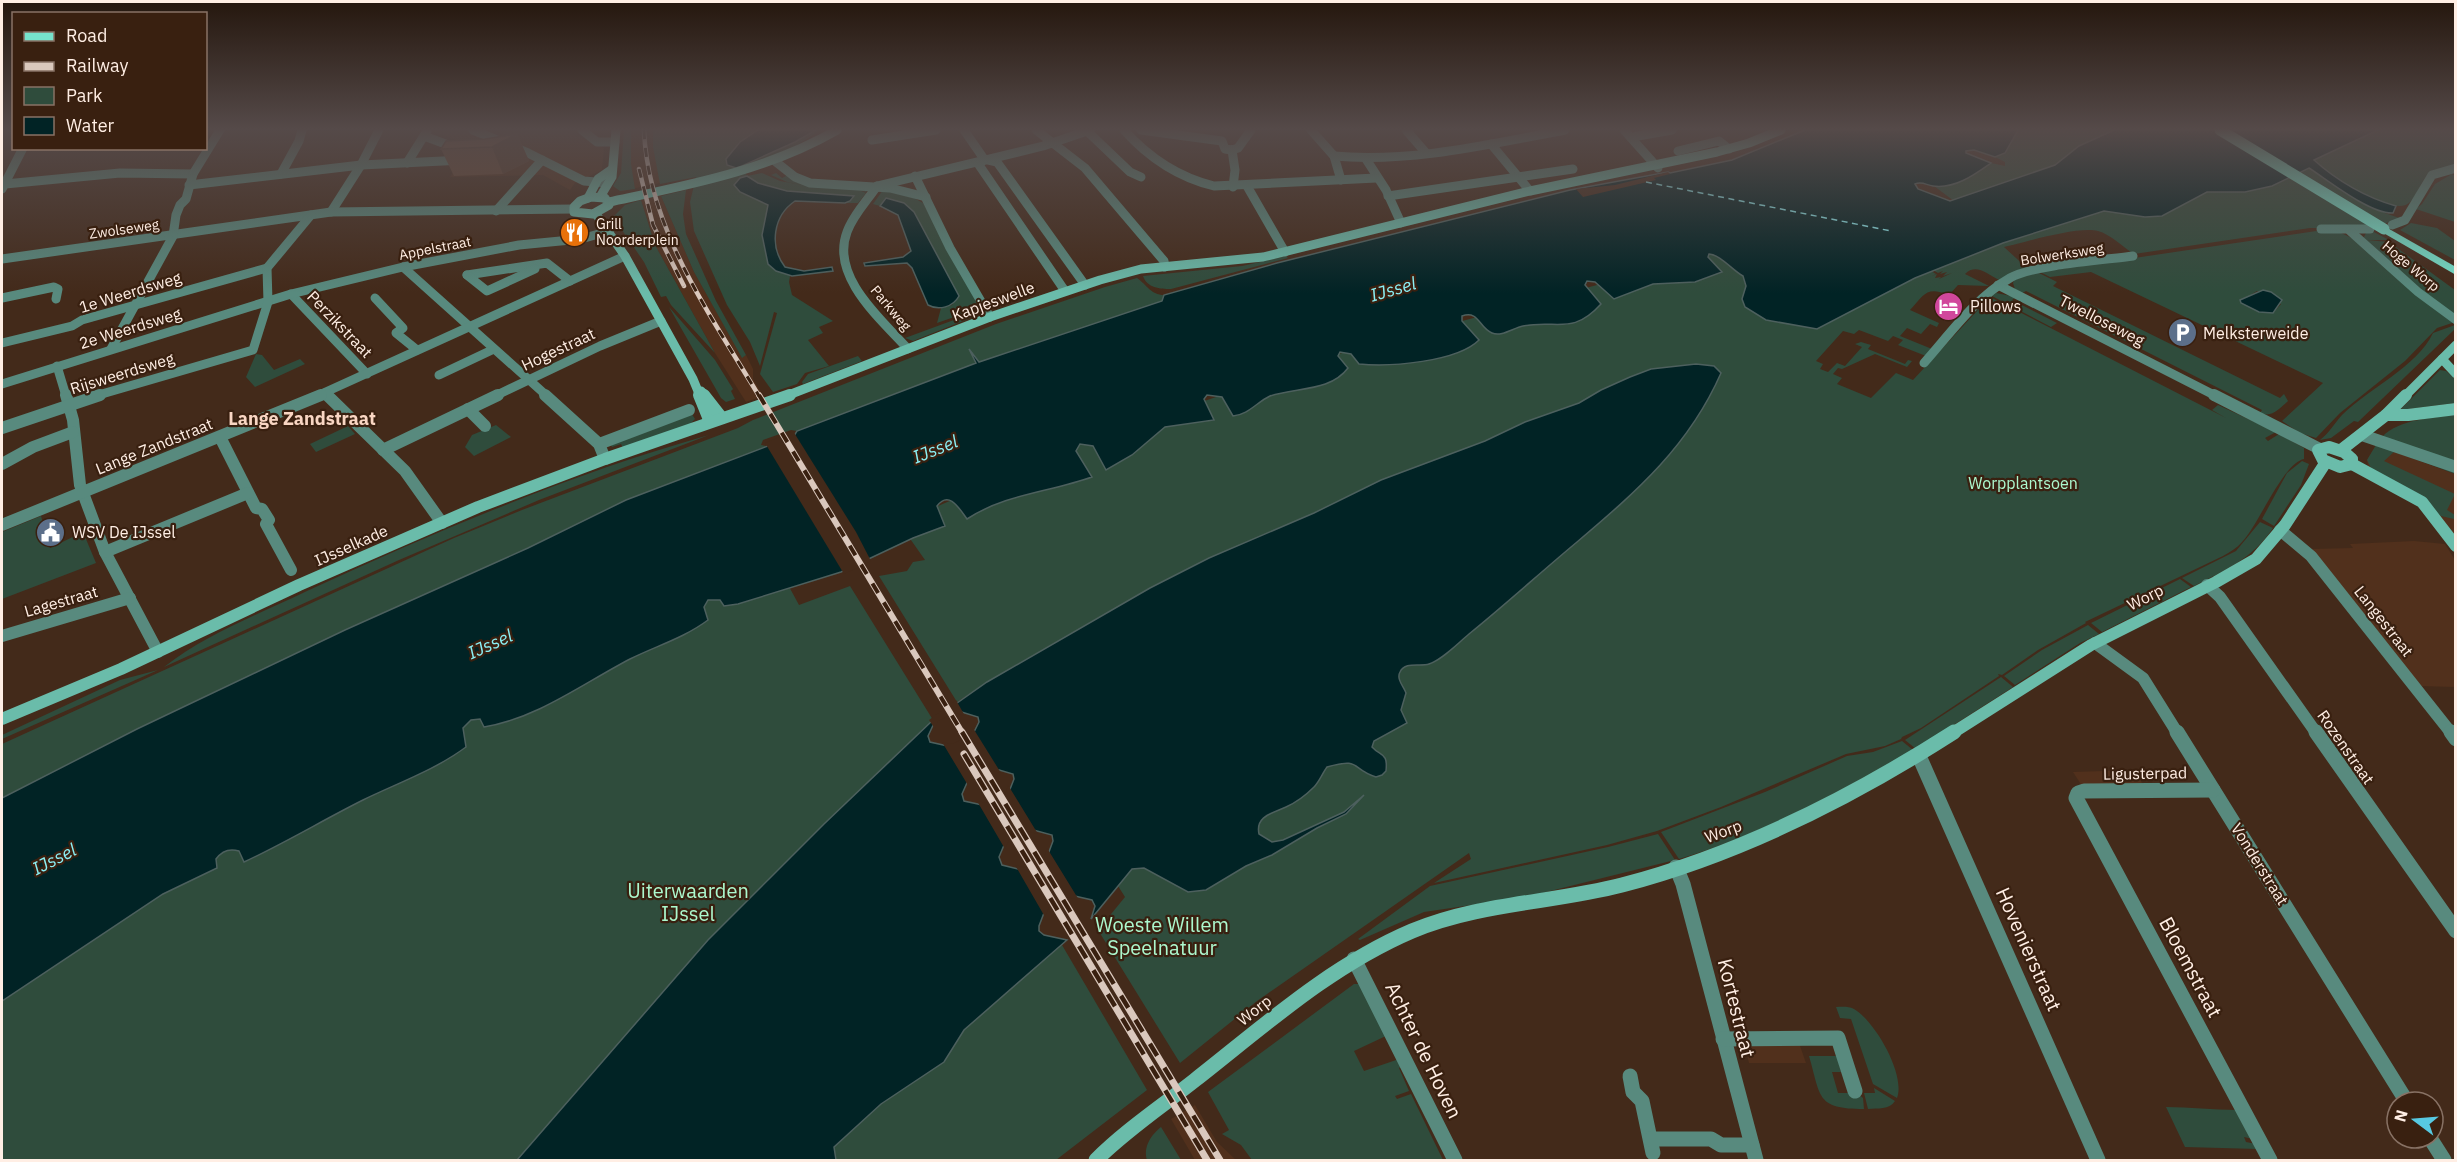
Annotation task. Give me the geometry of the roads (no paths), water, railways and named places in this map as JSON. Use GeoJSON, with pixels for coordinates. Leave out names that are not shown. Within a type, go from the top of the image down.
{"type":"FeatureCollection","features":[{"type":"Feature","properties":{"kind":"main road"},"geometry":{"type":"LineString","coordinates":[[2314,184],[2388,227],[2456,272]]}},
{"type":"Feature","properties":{"kind":"street"},"geometry":{"type":"LineString","coordinates":[[3,187],[26,184]]}},
{"type":"Feature","properties":{"kind":"street"},"geometry":{"type":"LineString","coordinates":[[111,349],[173,236],[176,215],[186,198],[189,185],[195,184]]}},
{"type":"Feature","properties":{"kind":"street"},"geometry":{"type":"LineString","coordinates":[[331,212],[349,184]]}},
{"type":"Feature","properties":{"kind":"street"},"geometry":{"type":"LineString","coordinates":[[496,211],[520,184]]}},
{"type":"Feature","properties":{"kind":"street"},"geometry":{"type":"LineString","coordinates":[[588,198],[595,184]]}},
{"type":"Feature","properties":{"kind":"street"},"geometry":{"type":"LineString","coordinates":[[608,184],[604,199],[606,208],[596,214],[579,214],[573,208],[577,202],[588,198],[604,199],[679,184]]}},
{"type":"Feature","properties":{"kind":"street"},"geometry":{"type":"LineString","coordinates":[[837,184],[877,186],[904,190],[926,197]]}},
{"type":"Feature","properties":{"kind":"street"},"geometry":{"type":"LineString","coordinates":[[877,186],[884,184]]}},
{"type":"Feature","properties":{"kind":"street"},"geometry":{"type":"LineString","coordinates":[[919,184],[950,248],[989,315]]}},
{"type":"Feature","properties":{"kind":"street"},"geometry":{"type":"LineString","coordinates":[[992,184],[1065,291]]}},
{"type":"Feature","properties":{"kind":"street"},"geometry":{"type":"LineString","coordinates":[[1013,184],[1085,285]]}},
{"type":"Feature","properties":{"kind":"street"},"geometry":{"type":"LineString","coordinates":[[1099,184],[1164,261],[1165,267]]}},
{"type":"Feature","properties":{"kind":"street"},"geometry":{"type":"LineString","coordinates":[[1205,184],[1233,187],[1275,184]]}},
{"type":"Feature","properties":{"kind":"street"},"geometry":{"type":"LineString","coordinates":[[1382,184],[1401,222]]}},
{"type":"Feature","properties":{"kind":"street"},"geometry":{"type":"LineString","coordinates":[[1388,196],[1469,184]]}},
{"type":"Feature","properties":{"kind":"street"},"geometry":{"type":"LineString","coordinates":[[1525,184],[1530,191]]}},
{"type":"Feature","properties":{"kind":"street","name":"Kapjeswelle"},"geometry":{"type":"LineString","coordinates":[[716,420],[798,392],[989,315],[1120,274],[1256,258],[1563,184]]}},
{"type":"Feature","properties":{"kind":"street"},"geometry":{"type":"LineString","coordinates":[[2388,227],[2406,220],[2427,184]]}},
{"type":"Feature","properties":{"kind":"street","name":"Parkweg"},"geometry":{"type":"LineString","coordinates":[[877,186],[848,230],[844,242],[844,261],[862,297],[906,347]]}},
{"type":"Feature","properties":{"kind":"street"},"geometry":{"type":"LineString","coordinates":[[1247,186],[1285,252]]}},
{"type":"Feature","properties":{"kind":"street","name":"Zwolseweg"},"geometry":{"type":"LineString","coordinates":[[2,259],[331,212],[551,211],[573,208]]}},
{"type":"Feature","properties":{"kind":"street"},"geometry":{"type":"LineString","coordinates":[[596,214],[625,256],[716,420]]}},
{"type":"Feature","properties":{"kind":"street"},"geometry":{"type":"LineString","coordinates":[[268,302],[267,268],[311,215]]}},
{"type":"Feature","properties":{"kind":"street"},"geometry":{"type":"LineString","coordinates":[[2321,229],[2350,231],[2370,229]]}},
{"type":"Feature","properties":{"kind":"street","name":"Appelstraat"},"geometry":{"type":"LineString","coordinates":[[268,302],[291,294],[403,267],[519,245],[581,239],[609,231]]}},
{"type":"Feature","properties":{"kind":"street","name":"Hoge Worp"},"geometry":{"type":"LineString","coordinates":[[2350,231],[2418,292],[2456,320]]}},
{"type":"Feature","properties":{"kind":"street","name":"Lange Zandstraat"},"geometry":{"type":"LineString","coordinates":[[2,525],[325,393],[625,256]]}},
{"type":"Feature","properties":{"kind":"street","name":"Bolwerksweg"},"geometry":{"type":"LineString","coordinates":[[1998,285],[2025,272],[2133,256]]}},
{"type":"Feature","properties":{"kind":"street"},"geometry":{"type":"LineString","coordinates":[[547,263],[488,291],[467,275],[547,263],[570,281]]}},
{"type":"Feature","properties":{"kind":"street"},"geometry":{"type":"LineString","coordinates":[[403,267],[599,444],[605,459]]}},
{"type":"Feature","properties":{"kind":"street","name":"1e Weerdsweg"},"geometry":{"type":"LineString","coordinates":[[2,343],[72,326],[82,320],[135,304],[267,268]]}},
{"type":"Feature","properties":{"kind":"street"},"geometry":{"type":"LineString","coordinates":[[1924,363],[1979,301],[1998,285]]}},
{"type":"Feature","properties":{"kind":"street","name":"Twelloseweg"},"geometry":{"type":"LineString","coordinates":[[1998,285],[2320,449]]}},
{"type":"Feature","properties":{"kind":"street"},"geometry":{"type":"LineString","coordinates":[[2,298],[54,287],[58,289],[56,299]]}},
{"type":"Feature","properties":{"kind":"street","name":"Perzikstraat"},"geometry":{"type":"LineString","coordinates":[[291,294],[368,374]]}},
{"type":"Feature","properties":{"kind":"street"},"geometry":{"type":"LineString","coordinates":[[375,298],[403,328],[396,333],[417,350]]}},
{"type":"Feature","properties":{"kind":"street","name":"2e Weerdsweg"},"geometry":{"type":"LineString","coordinates":[[2,384],[268,302]]}},
{"type":"Feature","properties":{"kind":"street","name":"Rijsweerdsweg"},"geometry":{"type":"LineString","coordinates":[[2,428],[68,405],[253,350],[268,302]]}},
{"type":"Feature","properties":{"kind":"street","name":"Hogestraat"},"geometry":{"type":"LineString","coordinates":[[383,450],[600,346],[661,321]]}},
{"type":"Feature","properties":{"kind":"street"},"geometry":{"type":"LineString","coordinates":[[2341,450],[2386,415],[2456,345]]}},
{"type":"Feature","properties":{"kind":"street"},"geometry":{"type":"LineString","coordinates":[[439,375],[494,349]]}},
{"type":"Feature","properties":{"kind":"street"},"geometry":{"type":"LineString","coordinates":[[2442,359],[2456,355]]}},
{"type":"Feature","properties":{"kind":"street"},"geometry":{"type":"LineString","coordinates":[[2442,359],[2456,374]]}},
{"type":"Feature","properties":{"kind":"street"},"geometry":{"type":"LineString","coordinates":[[57,366],[73,420],[83,493],[105,552],[158,652]]}},
{"type":"Feature","properties":{"kind":"street"},"geometry":{"type":"LineString","coordinates":[[325,393],[413,480],[442,523]]}},
{"type":"Feature","properties":{"kind":"street"},"geometry":{"type":"LineString","coordinates":[[468,409],[484,426]]}},
{"type":"Feature","properties":{"kind":"street"},"geometry":{"type":"LineString","coordinates":[[2386,415],[2408,416],[2456,409]]}},
{"type":"Feature","properties":{"kind":"street"},"geometry":{"type":"LineString","coordinates":[[599,444],[689,410]]}},
{"type":"Feature","properties":{"kind":"street","name":"IJsselkade"},"geometry":{"type":"LineString","coordinates":[[2,719],[158,652],[289,590],[442,523],[605,459],[716,420]]}},
{"type":"Feature","properties":{"kind":"street"},"geometry":{"type":"LineString","coordinates":[[2,464],[33,447],[73,432]]}},
{"type":"Feature","properties":{"kind":"street"},"geometry":{"type":"LineString","coordinates":[[2362,435],[2456,467]]}},
{"type":"Feature","properties":{"kind":"street"},"geometry":{"type":"LineString","coordinates":[[220,437],[256,508],[262,508],[269,520],[266,524],[291,570]]}},
{"type":"Feature","properties":{"kind":"street"},"geometry":{"type":"LineString","coordinates":[[2352,464],[2350,456],[2341,450],[2329,447],[2320,449],[2319,455],[2326,462],[2340,467],[2352,464],[2422,502],[2456,546]]}},
{"type":"Feature","properties":{"kind":"street","name":"Worp"},"geometry":{"type":"LineString","coordinates":[[1096,1161],[1122,1142],[1143,1117],[1183,1089],[1316,985],[1354,959],[1399,936],[1448,918],[1603,889],[1676,867],[1758,837],[1857,793],[2095,643],[2256,559],[2280,530],[2326,462]]}},
{"type":"Feature","properties":{"kind":"street"},"geometry":{"type":"LineString","coordinates":[[105,552],[248,492]]}},
{"type":"Feature","properties":{"kind":"street","name":"Langestraat"},"geometry":{"type":"LineString","coordinates":[[2280,530],[2311,556],[2456,739]]}},
{"type":"Feature","properties":{"kind":"street","name":"Rozenstraat"},"geometry":{"type":"LineString","coordinates":[[2207,585],[2220,597],[2456,931]]}},
{"type":"Feature","properties":{"kind":"street","name":"Lagestraat"},"geometry":{"type":"LineString","coordinates":[[2,636],[130,598]]}},
{"type":"Feature","properties":{"kind":"street","name":"Vonderstraat"},"geometry":{"type":"LineString","coordinates":[[2095,643],[2144,678],[2400,1090]]}},
{"type":"Feature","properties":{"kind":"street","name":"Hovenierstraat"},"geometry":{"type":"LineString","coordinates":[[1919,756],[2098,1161]]}},
{"type":"Feature","properties":{"kind":"street","name":"Ligusterpad"},"geometry":{"type":"LineString","coordinates":[[2078,794],[2084,791],[2213,790]]}},
{"type":"Feature","properties":{"kind":"street","name":"Bloemstraat"},"geometry":{"type":"LineString","coordinates":[[2078,794],[2078,803],[2270,1161]]}},
{"type":"Feature","properties":{"kind":"street","name":"Kortestraat"},"geometry":{"type":"LineString","coordinates":[[1676,867],[1683,884],[1754,1153]]}},
{"type":"Feature","properties":{"kind":"street","name":"Achter de Hoven"},"geometry":{"type":"LineString","coordinates":[[1354,959],[1455,1161]]}},
{"type":"Feature","properties":{"kind":"street"},"geometry":{"type":"LineString","coordinates":[[1723,1039],[1838,1038],[1855,1091]]}},
{"type":"Feature","properties":{"kind":"street"},"geometry":{"type":"LineString","coordinates":[[1630,1076],[1633,1092],[1642,1101],[1652,1146],[1711,1139],[1721,1145],[1754,1153]]}},
{"type":"Feature","properties":{"kind":"water"},"geometry":{"type":"Polygon","coordinates":[[[762,184],[787,191],[854,196],[845,203],[795,201],[788,207],[778,223],[775,241],[785,267],[804,271],[832,267],[833,271],[792,276],[776,271],[768,264],[762,235],[768,205],[740,192],[734,185],[762,184]]]}},
{"type":"Feature","properties":{"kind":"water","name":"IJssel"},"geometry":{"type":"Polygon","coordinates":[[[1601,184],[1915,184],[1918,189],[1950,201],[1999,184],[2276,184],[2245,192],[2207,192],[2162,216],[2145,217],[2104,211],[2003,243],[1915,278],[1817,329],[1766,320],[1745,307],[1742,299],[1746,286],[1743,276],[1718,257],[1709,254],[1708,257],[1722,272],[1695,282],[1653,284],[1614,299],[1595,282],[1587,281],[1585,285],[1601,304],[1591,314],[1573,323],[1535,324],[1496,334],[1488,331],[1476,317],[1462,316],[1462,321],[1479,340],[1469,347],[1440,358],[1405,364],[1372,365],[1359,364],[1351,354],[1340,352],[1338,356],[1348,368],[1341,376],[1312,388],[1270,396],[1243,413],[1233,416],[1222,397],[1207,395],[1204,399],[1214,420],[1165,427],[1132,455],[1106,470],[1093,446],[1080,444],[1076,451],[1092,477],[997,504],[967,519],[954,502],[946,500],[937,506],[945,526],[913,538],[841,572],[738,604],[724,606],[720,600],[708,600],[704,607],[708,620],[699,626],[630,659],[559,699],[504,723],[484,727],[480,719],[471,720],[463,728],[466,747],[429,769],[363,800],[244,862],[239,851],[229,850],[223,853],[216,859],[217,868],[163,894],[2,1001],[2,798],[137,729],[345,630],[528,548],[626,500],[794,436],[797,431],[976,363],[969,349],[979,362],[1162,301],[1164,295],[1277,263],[1570,190],[1601,184]]]}},
{"type":"Feature","properties":{"kind":"water"},"geometry":{"type":"Polygon","coordinates":[[[1926,184],[1952,184],[1941,186],[1926,184]]]}},
{"type":"Feature","properties":{"kind":"water"},"geometry":{"type":"Polygon","coordinates":[[[2333,184],[2347,184],[2396,206],[2393,213],[2384,212],[2350,196],[2333,184]]]}},
{"type":"Feature","properties":{"kind":"water"},"geometry":{"type":"Polygon","coordinates":[[[886,198],[904,203],[914,212],[959,296],[949,305],[937,308],[928,305],[912,268],[907,263],[865,266],[864,263],[903,257],[911,251],[898,215],[880,206],[886,198]]]}},
{"type":"Feature","properties":{"kind":"water"},"geometry":{"type":"Polygon","coordinates":[[[2263,290],[2271,292],[2282,300],[2273,313],[2259,312],[2241,303],[2240,300],[2263,290]]]}},
{"type":"Feature","properties":{"kind":"water"},"geometry":{"type":"Polygon","coordinates":[[[1696,364],[1714,366],[1721,373],[1708,399],[1677,445],[1660,466],[1620,504],[1445,655],[1429,664],[1409,665],[1402,669],[1399,677],[1406,693],[1401,710],[1407,723],[1374,741],[1372,747],[1385,758],[1386,771],[1382,775],[1376,777],[1355,765],[1346,763],[1327,767],[1316,785],[1304,795],[1262,819],[1258,828],[1259,834],[1272,842],[1283,840],[1344,812],[1364,795],[1346,814],[1317,828],[1272,855],[1246,866],[1206,890],[1188,892],[1144,868],[1132,869],[1091,919],[1095,906],[1092,900],[1066,894],[1047,905],[1039,931],[1044,935],[1067,940],[964,1030],[944,1062],[881,1104],[834,1147],[836,1160],[517,1160],[708,940],[824,824],[933,720],[987,682],[1150,588],[1209,558],[1314,513],[1381,480],[1485,441],[1525,422],[1579,403],[1601,390],[1651,369],[1696,364]],[[955,710],[936,719],[928,736],[930,742],[952,747],[971,738],[979,722],[978,717],[955,710]],[[989,767],[970,776],[962,794],[964,801],[987,806],[1007,797],[1014,779],[1013,774],[989,767]],[[1026,828],[1007,838],[999,857],[1002,865],[1026,871],[1046,860],[1053,841],[1052,835],[1026,828]]]}},
{"type":"Feature","properties":{"kind":"railway"},"geometry":{"type":"LineString","coordinates":[[643,184],[653,225],[684,286]]}},
{"type":"Feature","properties":{"kind":"railway"},"geometry":{"type":"LineString","coordinates":[[653,184],[669,236],[685,269],[702,302],[759,396]]}},
{"type":"Feature","properties":{"kind":"railway"},"geometry":{"type":"LineString","coordinates":[[759,395],[963,734]]}},
{"type":"Feature","properties":{"kind":"railway"},"geometry":{"type":"LineString","coordinates":[[962,732],[1220,1160]]}},
{"type":"Feature","properties":{"kind":"railway"},"geometry":{"type":"LineString","coordinates":[[964,754],[1207,1160]]}},
{"type":"Feature","properties":{"kind":"place","name":"Grill Noorderplein"},"geometry":{"type":"Point","coordinates":[575,232]}},
{"type":"Feature","properties":{"kind":"place","name":"Pillows"},"geometry":{"type":"Point","coordinates":[1949,306]}},
{"type":"Feature","properties":{"kind":"place","name":"Melksterweide"},"geometry":{"type":"Point","coordinates":[2182,333]}},
{"type":"Feature","properties":{"kind":"place","name":"WSV De IJssel"},"geometry":{"type":"Point","coordinates":[51,532]}},
{"type":"Feature","properties":{"kind":"district","name":"Lange Zandstraat"},"geometry":{"type":"Point","coordinates":[302,418]}},
{"type":"Feature","properties":{"kind":"park label","name":"Worpplantsoen"},"geometry":{"type":"Point","coordinates":[2023,483]}},
{"type":"Feature","properties":{"kind":"park label","name":"Uiterwaarden IJssel"},"geometry":{"type":"Point","coordinates":[688,902]}},
{"type":"Feature","properties":{"kind":"park label","name":"Woeste Willem Speelnatuur"},"geometry":{"type":"Point","coordinates":[1162,936]}}]}
